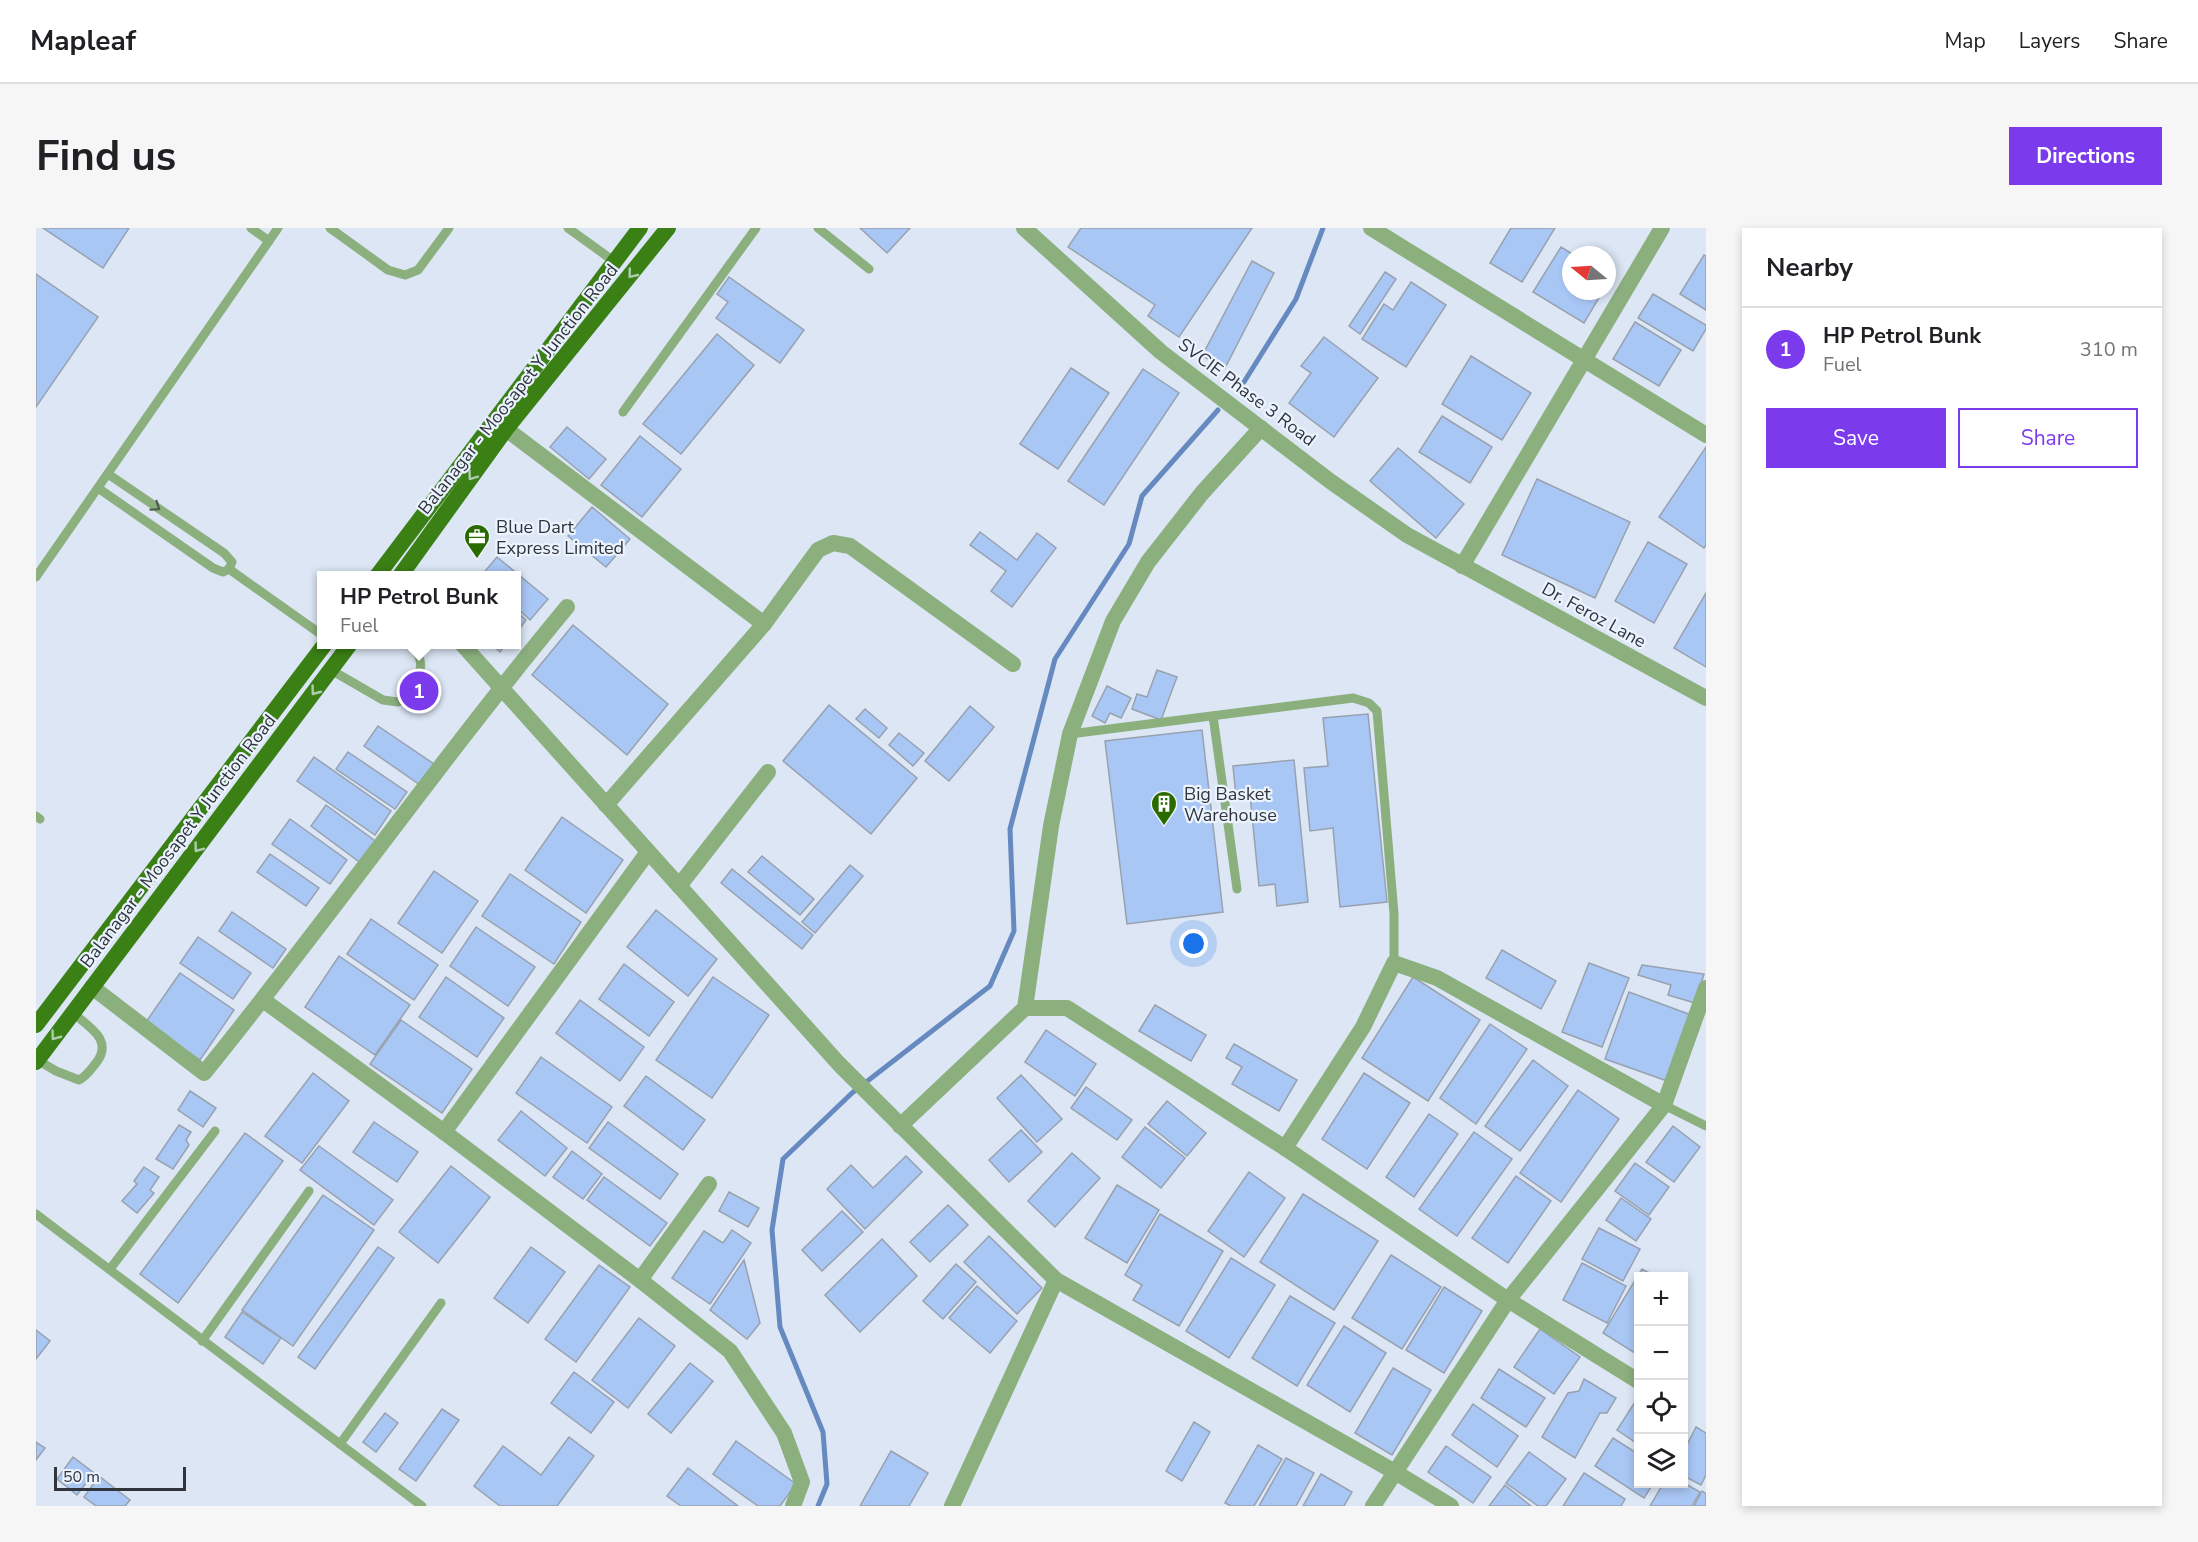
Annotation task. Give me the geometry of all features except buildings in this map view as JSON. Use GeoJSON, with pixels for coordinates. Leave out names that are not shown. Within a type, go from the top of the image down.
{"type":"FeatureCollection","features":[{"type":"Feature","properties":{"kind":"main road","name":"Balanagar - Moosapet Y Junction Road"},"geometry":{"type":"LineString","coordinates":[[404,571],[506,429],[668,228]]}},
{"type":"Feature","properties":{"kind":"main road"},"geometry":{"type":"LineString","coordinates":[[381,571],[615,262],[633,231]]}},
{"type":"Feature","properties":{"kind":"main road"},"geometry":{"type":"LineString","coordinates":[[36,1025],[322,649]]}},
{"type":"Feature","properties":{"kind":"main road","name":"Balanagar - Moosapet Y Junction Road"},"geometry":{"type":"LineString","coordinates":[[37,1061],[347,649]]}},
{"type":"Feature","properties":{"kind":"street","name":"SVCIE Phase 3 Road"},"geometry":{"type":"LineString","coordinates":[[1024,228],[1161,352],[1224,401],[1330,481],[1407,535],[1462,566]]}},
{"type":"Feature","properties":{"kind":"street"},"geometry":{"type":"LineString","coordinates":[[1371,228],[1706,435]]}},
{"type":"Feature","properties":{"kind":"street"},"geometry":{"type":"LineString","coordinates":[[1462,566],[1662,228]]}},
{"type":"Feature","properties":{"kind":"street"},"geometry":{"type":"LineString","coordinates":[[900,1126],[1025,1008],[1051,825],[1070,734],[1113,621],[1148,562],[1202,493],[1261,428]]}},
{"type":"Feature","properties":{"kind":"street"},"geometry":{"type":"LineString","coordinates":[[506,429],[764,624]]}},
{"type":"Feature","properties":{"kind":"street"},"geometry":{"type":"LineString","coordinates":[[606,805],[764,624],[818,550],[833,543],[850,546],[1013,664]]}},
{"type":"Feature","properties":{"kind":"street","name":"Dr. Feroz Lane"},"geometry":{"type":"LineString","coordinates":[[1462,566],[1706,698]]}},
{"type":"Feature","properties":{"kind":"street"},"geometry":{"type":"LineString","coordinates":[[92,987],[204,1073],[263,1000],[501,687],[567,607]]}},
{"type":"Feature","properties":{"kind":"street"},"geometry":{"type":"LineString","coordinates":[[466,649],[839,1064],[1056,1280],[1451,1506]]}},
{"type":"Feature","properties":{"kind":"street"},"geometry":{"type":"LineString","coordinates":[[679,886],[768,772]]}},
{"type":"Feature","properties":{"kind":"street"},"geometry":{"type":"LineString","coordinates":[[444,1132],[648,852]]}},
{"type":"Feature","properties":{"kind":"street"},"geometry":{"type":"LineString","coordinates":[[1285,1148],[1363,1027],[1394,963],[1437,978],[1664,1105]]}},
{"type":"Feature","properties":{"kind":"street"},"geometry":{"type":"LineString","coordinates":[[1373,1506],[1509,1300],[1664,1105],[1706,988]]}},
{"type":"Feature","properties":{"kind":"street"},"geometry":{"type":"LineString","coordinates":[[263,1000],[444,1132],[640,1280],[730,1352],[784,1433],[802,1482],[793,1506]]}},
{"type":"Feature","properties":{"kind":"street"},"geometry":{"type":"LineString","coordinates":[[1025,1008],[1067,1008],[1285,1148],[1509,1300],[1636,1380]]}},
{"type":"Feature","properties":{"kind":"street"},"geometry":{"type":"LineString","coordinates":[[640,1280],[709,1184]]}},
{"type":"Feature","properties":{"kind":"street"},"geometry":{"type":"LineString","coordinates":[[952,1506],[1056,1280]]}},
{"type":"Feature","properties":{"kind":"lane"},"geometry":{"type":"LineString","coordinates":[[250,228],[269,241]]}},
{"type":"Feature","properties":{"kind":"lane"},"geometry":{"type":"LineString","coordinates":[[36,577],[278,228]]}},
{"type":"Feature","properties":{"kind":"lane"},"geometry":{"type":"LineString","coordinates":[[330,228],[388,270],[405,276],[418,270],[449,228]]}},
{"type":"Feature","properties":{"kind":"lane"},"geometry":{"type":"LineString","coordinates":[[568,228],[615,262]]}},
{"type":"Feature","properties":{"kind":"lane"},"geometry":{"type":"LineString","coordinates":[[623,412],[756,228]]}},
{"type":"Feature","properties":{"kind":"lane"},"geometry":{"type":"LineString","coordinates":[[818,228],[869,269]]}},
{"type":"Feature","properties":{"kind":"lane"},"geometry":{"type":"LineString","coordinates":[[98,488],[213,568],[223,572],[229,569],[232,562],[224,553],[108,474]]}},
{"type":"Feature","properties":{"kind":"lane"},"geometry":{"type":"LineString","coordinates":[[229,569],[317,632]]}},
{"type":"Feature","properties":{"kind":"lane"},"geometry":{"type":"LineString","coordinates":[[331,670],[383,700],[398,702],[406,697],[419,674],[421,662],[417,652],[413,649]]}},
{"type":"Feature","properties":{"kind":"lane"},"geometry":{"type":"LineString","coordinates":[[1070,734],[1353,698],[1369,703],[1377,711],[1394,914],[1394,963]]}},
{"type":"Feature","properties":{"kind":"lane"},"geometry":{"type":"LineString","coordinates":[[1213,716],[1237,889]]}},
{"type":"Feature","properties":{"kind":"lane"},"geometry":{"type":"LineString","coordinates":[[37,1061],[79,1080],[85,1077],[101,1056],[104,1047],[102,1039],[73,1013]]}},
{"type":"Feature","properties":{"kind":"lane"},"geometry":{"type":"LineString","coordinates":[[1664,1105],[1706,1126]]}},
{"type":"Feature","properties":{"kind":"lane"},"geometry":{"type":"LineString","coordinates":[[110,1269],[215,1131]]}},
{"type":"Feature","properties":{"kind":"lane"},"geometry":{"type":"LineString","coordinates":[[202,1341],[309,1191]]}},
{"type":"Feature","properties":{"kind":"lane"},"geometry":{"type":"LineString","coordinates":[[36,1214],[422,1506]]}},
{"type":"Feature","properties":{"kind":"lane"},"geometry":{"type":"LineString","coordinates":[[340,1444],[441,1303]]}},
{"type":"Feature","properties":{"kind":"waterway"},"geometry":{"type":"LineString","coordinates":[[1244,382],[1296,299],[1323,228]]}},
{"type":"Feature","properties":{"kind":"waterway"},"geometry":{"type":"LineString","coordinates":[[818,1506],[827,1484],[823,1432],[780,1327],[772,1230],[783,1159],[852,1093],[990,986],[1014,931],[1010,829],[1055,659],[1129,544],[1142,496],[1218,410]]}},
{"type":"Feature","properties":{"kind":"place","name":"Blue Dart Express Limited"},"geometry":{"type":"Point","coordinates":[477,560]}},
{"type":"Feature","properties":{"kind":"place","name":"HP Petrol Bunk"},"geometry":{"type":"Point","coordinates":[419,691]}},
{"type":"Feature","properties":{"kind":"place","name":"Big Basket Warehouse"},"geometry":{"type":"Point","coordinates":[1164,827]}}]}
